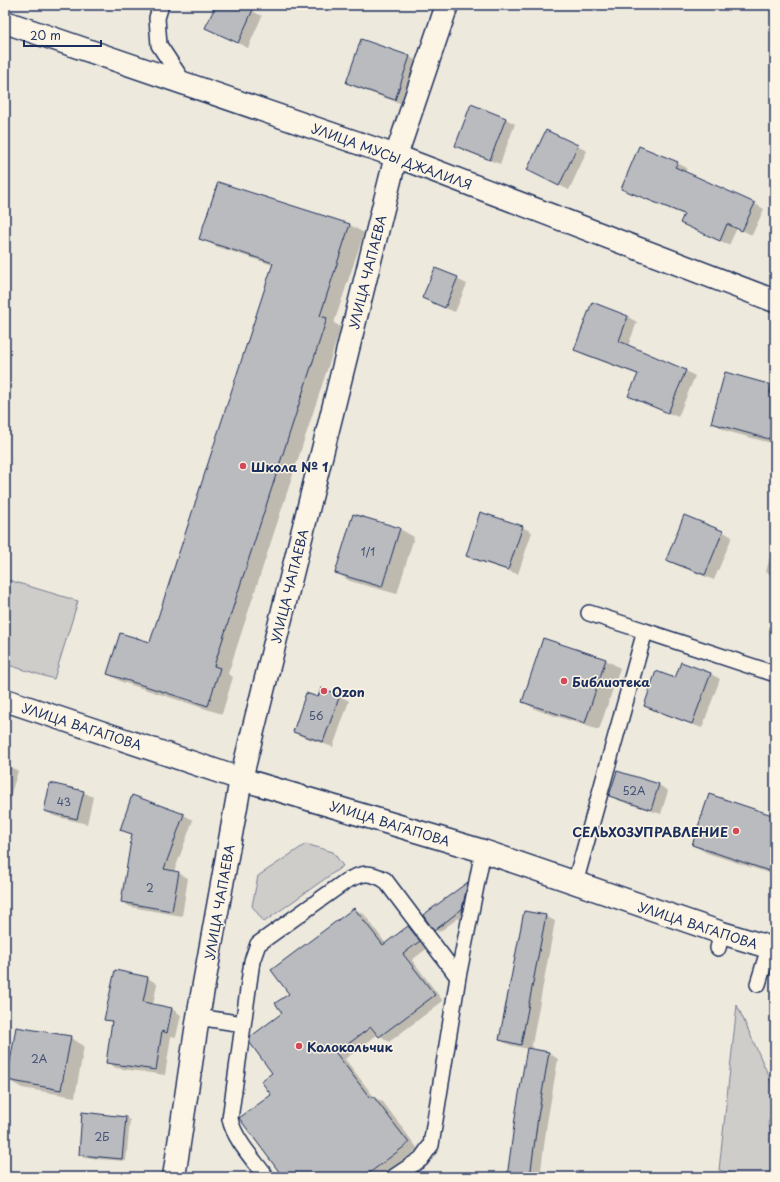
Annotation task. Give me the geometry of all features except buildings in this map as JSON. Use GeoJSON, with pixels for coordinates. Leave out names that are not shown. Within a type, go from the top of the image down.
{"type":"FeatureCollection","features":[{"type":"Feature","properties":{"kind":"street","name":"УЛИЦА ЧАПАЕВА"},"geometry":{"type":"LineString","coordinates":[[174,1177],[198,1017],[241,779],[396,156],[447,5]]}},
{"type":"Feature","properties":{"kind":"street","name":"УЛИЦА МУСЫ ДЖАЛИЛЯ"},"geometry":{"type":"LineString","coordinates":[[5,22],[396,156],[775,301]]}},
{"type":"Feature","properties":{"kind":"street","name":"УЛИЦА ВАГАПОВА"},"geometry":{"type":"LineString","coordinates":[[5,700],[241,779],[483,852],[575,883],[720,941],[772,949]]}},
{"type":"Feature","properties":{"kind":"lane"},"geometry":{"type":"LineString","coordinates":[[161,5],[157,18],[159,45],[184,83]]}},
{"type":"Feature","properties":{"kind":"lane"},"geometry":{"type":"LineString","coordinates":[[589,613],[775,674]]}},
{"type":"Feature","properties":{"kind":"lane"},"geometry":{"type":"LineString","coordinates":[[575,883],[645,631]]}},
{"type":"Feature","properties":{"kind":"lane"},"geometry":{"type":"LineString","coordinates":[[394,1177],[420,1159],[431,1145],[458,977],[483,852]]}},
{"type":"Feature","properties":{"kind":"lane"},"geometry":{"type":"LineString","coordinates":[[266,1177],[237,1137],[232,1128],[230,1119],[252,961],[258,944],[346,881],[367,873],[385,880],[458,977]]}},
{"type":"Feature","properties":{"kind":"lane"},"geometry":{"type":"LineString","coordinates":[[758,984],[772,949]]}},
{"type":"Feature","properties":{"kind":"lane"},"geometry":{"type":"LineString","coordinates":[[198,1017],[243,1024]]}},
{"type":"Feature","properties":{"kind":"shaded area"},"geometry":{"type":"Polygon","coordinates":[[[5,579],[78,601],[54,679],[5,664],[5,579]]]}},
{"type":"Feature","properties":{"kind":"shaded area"},"geometry":{"type":"Polygon","coordinates":[[[306,844],[333,852],[343,866],[264,922],[252,906],[258,876],[306,844]]]}},
{"type":"Feature","properties":{"kind":"shaded area"},"geometry":{"type":"Polygon","coordinates":[[[775,989],[775,1028],[772,1021],[775,989]]]}},
{"type":"Feature","properties":{"kind":"shaded area"},"geometry":{"type":"Polygon","coordinates":[[[737,1005],[775,1090],[775,1108],[768,1123],[775,1139],[775,1177],[744,1177],[719,1170],[737,1005]]]}},
{"type":"Feature","properties":{"kind":"place","name":"Школа № 1"},"geometry":{"type":"Point","coordinates":[243,466]}},
{"type":"Feature","properties":{"kind":"place","name":"Библиотека"},"geometry":{"type":"Point","coordinates":[564,681]}},
{"type":"Feature","properties":{"kind":"place","name":"Ozon"},"geometry":{"type":"Point","coordinates":[324,691]}},
{"type":"Feature","properties":{"kind":"place","name":"СЕЛЬХОЗУПРАВЛЕНИЕ"},"geometry":{"type":"Point","coordinates":[736,831]}},
{"type":"Feature","properties":{"kind":"place","name":"Колокольчик"},"geometry":{"type":"Point","coordinates":[299,1046]}}]}
